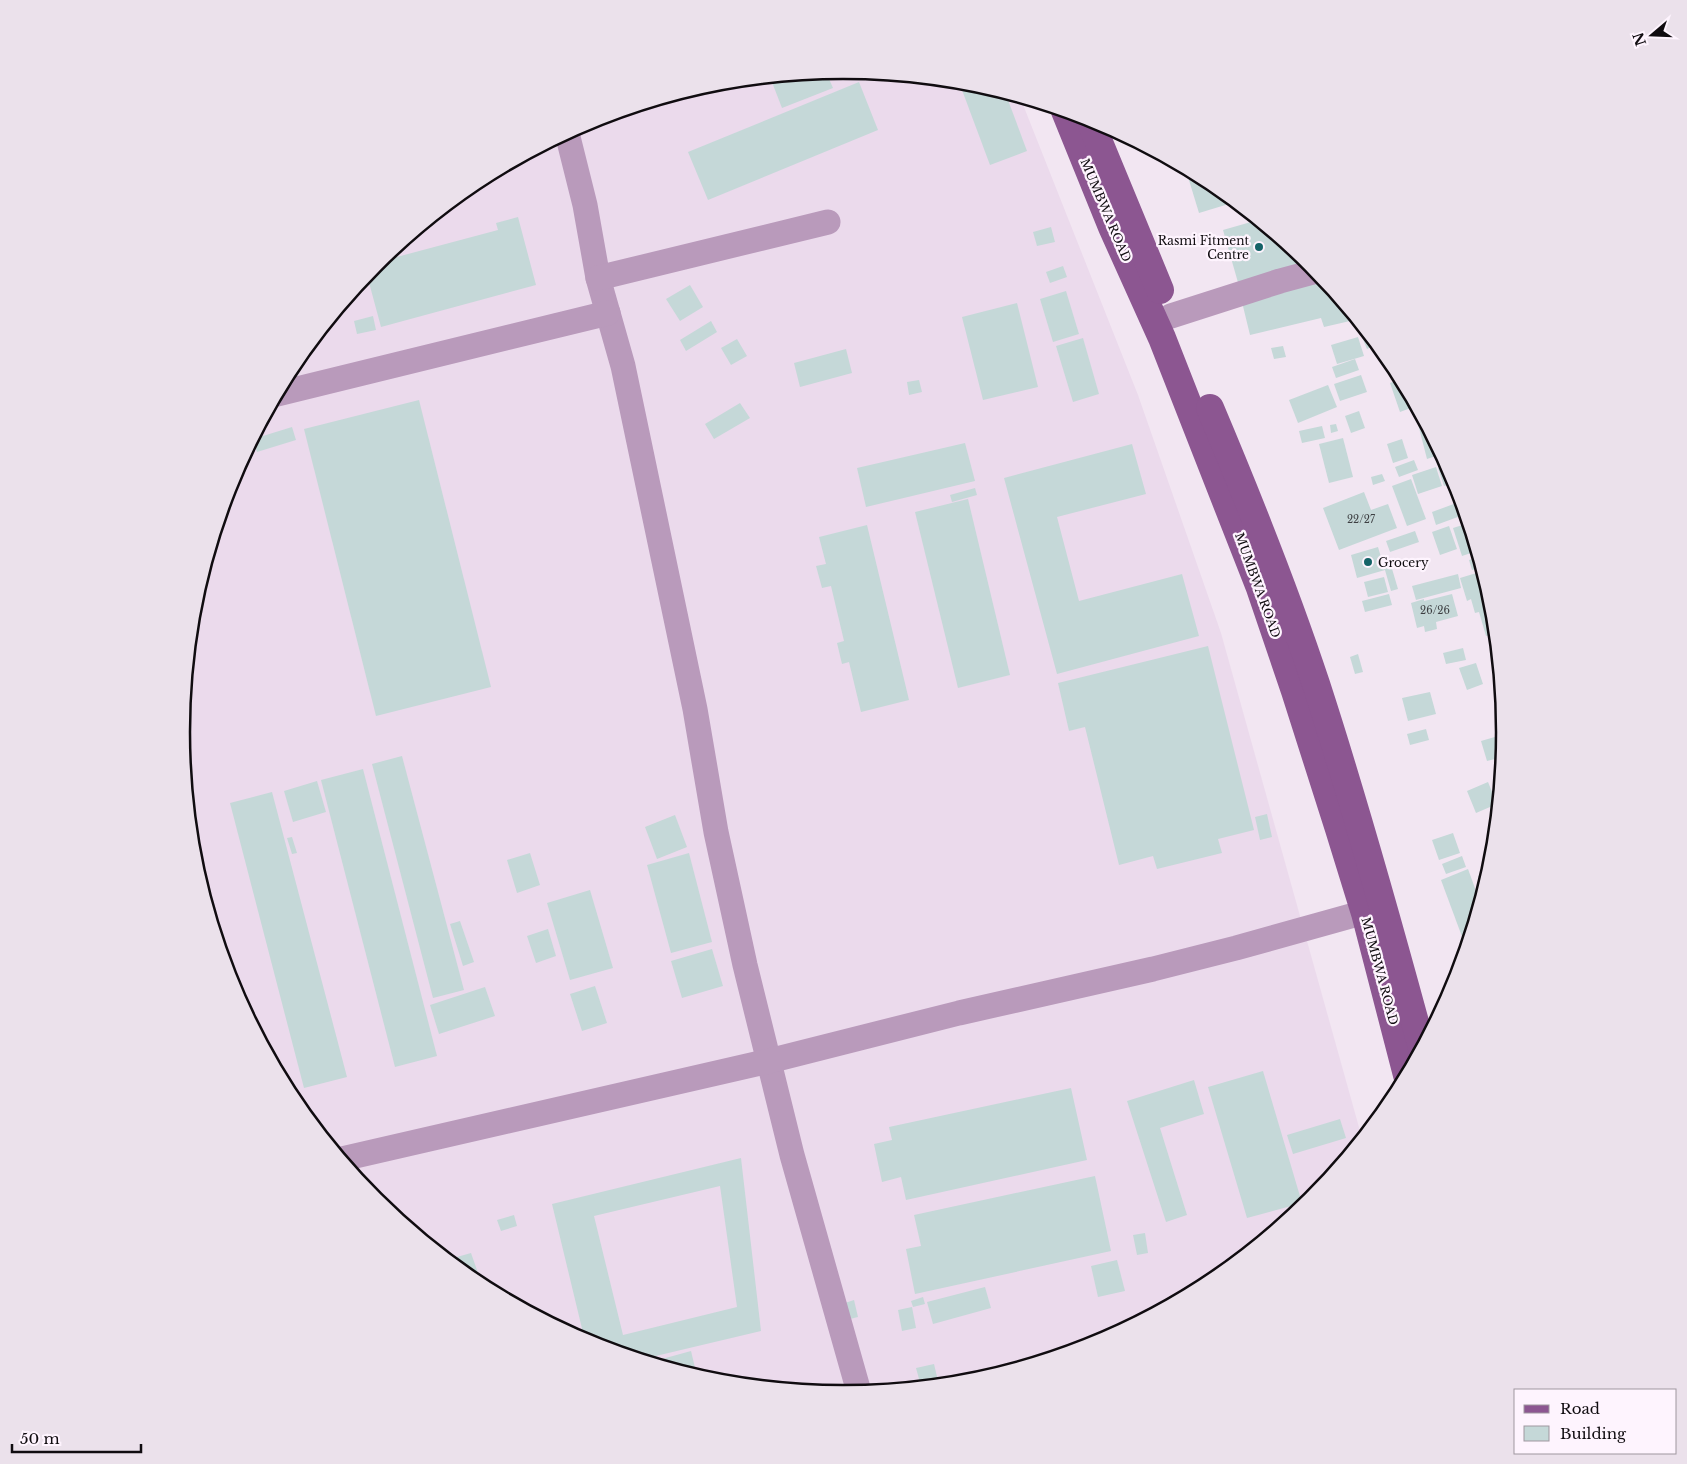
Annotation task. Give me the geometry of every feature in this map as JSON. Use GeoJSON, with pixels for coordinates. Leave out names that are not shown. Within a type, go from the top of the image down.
{"type":"FeatureCollection","features":[{"type":"Feature","properties":{"kind":"main road","name":"MUMBWA ROAD"},"geometry":{"type":"LineString","coordinates":[[1068,119],[1112,227],[1162,338],[1260,588],[1323,774],[1374,910],[1419,1040]]}},
{"type":"Feature","properties":{"kind":"main road","name":"MUMBWA ROAD"},"geometry":{"type":"LineString","coordinates":[[1093,128],[1254,512],[1316,683],[1374,910],[1405,1065]]}},
{"type":"Feature","properties":{"kind":"street"},"geometry":{"type":"LineString","coordinates":[[569,140],[585,205],[598,278],[623,366],[695,709],[718,841],[745,965],[792,1155],[858,1385]]}},
{"type":"Feature","properties":{"kind":"street"},"geometry":{"type":"LineString","coordinates":[[598,278],[828,222]]}},
{"type":"Feature","properties":{"kind":"street"},"geometry":{"type":"LineString","coordinates":[[1171,316],[1308,273]]}},
{"type":"Feature","properties":{"kind":"street"},"geometry":{"type":"LineString","coordinates":[[286,392],[608,313]]}},
{"type":"Feature","properties":{"kind":"street"},"geometry":{"type":"LineString","coordinates":[[348,1158],[1153,969],[1374,910]]}},
{"type":"Feature","properties":{"kind":"shaded area"},"geometry":{"type":"Polygon","coordinates":[[[844,79],[929,84],[971,91],[1023,104],[1138,395],[1221,633],[1360,1132],[1335,1163],[1274,1223],[1206,1275],[1170,1298],[1093,1336],[1013,1363],[929,1380],[886,1384],[801,1384],[758,1380],[716,1373],[634,1351],[594,1336],[517,1298],[446,1250],[413,1223],[352,1163],[325,1130],[300,1095],[258,1021],[240,982],[225,942],[213,901],[196,817],[192,775],[190,732],[196,647],[203,605],[225,522],[240,482],[278,405],[300,369],[352,301],[413,241],[446,214],[517,166],[555,146],[594,128],[674,101],[758,84],[844,79]]]}},
{"type":"Feature","properties":{"kind":"building"},"geometry":{"type":"Polygon","coordinates":[[[829,79],[833,88],[782,108],[772,83],[829,79]]]}},
{"type":"Feature","properties":{"kind":"building"},"geometry":{"type":"Polygon","coordinates":[[[859,82],[878,130],[708,200],[688,152],[859,82]]]}},
{"type":"Feature","properties":{"kind":"building"},"geometry":{"type":"Polygon","coordinates":[[[962,90],[1008,100],[1027,151],[990,165],[962,90]]]}},
{"type":"Feature","properties":{"kind":"building"},"geometry":{"type":"Polygon","coordinates":[[[1188,178],[1228,204],[1199,213],[1188,178]]]}},
{"type":"Feature","properties":{"kind":"building"},"geometry":{"type":"Polygon","coordinates":[[[518,217],[536,285],[381,327],[369,283],[396,257],[498,230],[496,223],[518,217]]]}},
{"type":"Feature","properties":{"kind":"building","name":"Rasmi Fitment Centre"},"geometry":{"type":"Polygon","coordinates":[[[1251,222],[1302,267],[1239,286],[1223,230],[1251,222]]]}},
{"type":"Feature","properties":{"kind":"building"},"geometry":{"type":"Polygon","coordinates":[[[1051,227],[1055,242],[1037,246],[1033,232],[1051,227]]]}},
{"type":"Feature","properties":{"kind":"building"},"geometry":{"type":"Polygon","coordinates":[[[1063,266],[1067,277],[1050,283],[1046,272],[1063,266]]]}},
{"type":"Feature","properties":{"kind":"building"},"geometry":{"type":"Polygon","coordinates":[[[1316,281],[1335,301],[1350,321],[1324,327],[1321,318],[1250,335],[1241,298],[1316,281]]]}},
{"type":"Feature","properties":{"kind":"building"},"geometry":{"type":"Polygon","coordinates":[[[690,285],[703,307],[680,321],[666,299],[690,285]]]}},
{"type":"Feature","properties":{"kind":"building"},"geometry":{"type":"Polygon","coordinates":[[[1066,291],[1079,334],[1053,342],[1040,299],[1066,291]]]}},
{"type":"Feature","properties":{"kind":"building"},"geometry":{"type":"Polygon","coordinates":[[[1017,303],[1038,387],[983,400],[962,317],[1017,303]]]}},
{"type":"Feature","properties":{"kind":"building"},"geometry":{"type":"Polygon","coordinates":[[[373,316],[376,330],[357,334],[354,321],[373,316]]]}},
{"type":"Feature","properties":{"kind":"building"},"geometry":{"type":"Polygon","coordinates":[[[711,321],[717,332],[686,351],[680,340],[711,321]]]}},
{"type":"Feature","properties":{"kind":"building"},"geometry":{"type":"Polygon","coordinates":[[[1360,332],[1362,334],[1371,347],[1367,349],[1360,332]]]}},
{"type":"Feature","properties":{"kind":"building"},"geometry":{"type":"Polygon","coordinates":[[[1358,337],[1364,356],[1337,364],[1331,345],[1358,337]]]}},
{"type":"Feature","properties":{"kind":"building"},"geometry":{"type":"Polygon","coordinates":[[[1083,338],[1099,394],[1073,402],[1056,346],[1083,338]]]}},
{"type":"Feature","properties":{"kind":"building"},"geometry":{"type":"Polygon","coordinates":[[[737,339],[747,356],[731,365],[721,348],[737,339]]]}},
{"type":"Feature","properties":{"kind":"building"},"geometry":{"type":"Polygon","coordinates":[[[1283,346],[1286,357],[1274,359],[1271,348],[1283,346]]]}},
{"type":"Feature","properties":{"kind":"building"},"geometry":{"type":"Polygon","coordinates":[[[846,349],[852,373],[800,387],[794,363],[846,349]]]}},
{"type":"Feature","properties":{"kind":"building"},"geometry":{"type":"Polygon","coordinates":[[[1355,359],[1359,370],[1336,378],[1332,367],[1355,359]]]}},
{"type":"Feature","properties":{"kind":"building"},"geometry":{"type":"Polygon","coordinates":[[[1361,375],[1367,392],[1340,401],[1334,384],[1361,375]]]}},
{"type":"Feature","properties":{"kind":"building"},"geometry":{"type":"Polygon","coordinates":[[[919,380],[922,392],[909,395],[907,382],[919,380]]]}},
{"type":"Feature","properties":{"kind":"building"},"geometry":{"type":"Polygon","coordinates":[[[1395,381],[1411,408],[1400,412],[1390,383],[1395,381]]]}},
{"type":"Feature","properties":{"kind":"building"},"geometry":{"type":"Polygon","coordinates":[[[1328,385],[1337,407],[1298,423],[1289,400],[1328,385]]]}},
{"type":"Feature","properties":{"kind":"building"},"geometry":{"type":"Polygon","coordinates":[[[419,400],[491,687],[376,716],[304,429],[419,400]]]}},
{"type":"Feature","properties":{"kind":"building"},"geometry":{"type":"Polygon","coordinates":[[[740,403],[750,418],[714,439],[705,424],[740,403]]]}},
{"type":"Feature","properties":{"kind":"building"},"geometry":{"type":"Polygon","coordinates":[[[1359,411],[1365,428],[1351,433],[1345,416],[1359,411]]]}},
{"type":"Feature","properties":{"kind":"building"},"geometry":{"type":"Polygon","coordinates":[[[1336,424],[1338,431],[1331,433],[1330,425],[1336,424]]]}},
{"type":"Feature","properties":{"kind":"building"},"geometry":{"type":"Polygon","coordinates":[[[1419,424],[1435,456],[1427,459],[1419,424]]]}},
{"type":"Feature","properties":{"kind":"building"},"geometry":{"type":"Polygon","coordinates":[[[1322,426],[1325,438],[1302,443],[1299,431],[1322,426]]]}},
{"type":"Feature","properties":{"kind":"building"},"geometry":{"type":"Polygon","coordinates":[[[292,427],[296,440],[257,452],[256,448],[261,436],[292,427]]]}},
{"type":"Feature","properties":{"kind":"building"},"geometry":{"type":"Polygon","coordinates":[[[1343,438],[1353,477],[1329,483],[1319,444],[1343,438]]]}},
{"type":"Feature","properties":{"kind":"building"},"geometry":{"type":"Polygon","coordinates":[[[1402,439],[1408,458],[1393,463],[1387,444],[1402,439]]]}},
{"type":"Feature","properties":{"kind":"building"},"geometry":{"type":"Polygon","coordinates":[[[965,443],[975,481],[866,507],[857,468],[965,443]]]}},
{"type":"Feature","properties":{"kind":"building"},"geometry":{"type":"Polygon","coordinates":[[[1132,444],[1146,494],[1057,517],[1079,601],[1182,574],[1199,636],[1057,674],[1004,478],[1132,444]]]}},
{"type":"Feature","properties":{"kind":"building"},"geometry":{"type":"Polygon","coordinates":[[[1414,460],[1418,470],[1399,477],[1395,467],[1414,460]]]}},
{"type":"Feature","properties":{"kind":"building"},"geometry":{"type":"Polygon","coordinates":[[[1436,467],[1442,486],[1418,494],[1412,475],[1436,467]]]}},
{"type":"Feature","properties":{"kind":"building"},"geometry":{"type":"Polygon","coordinates":[[[1440,467],[1448,485],[1444,486],[1438,468],[1440,467]]]}},
{"type":"Feature","properties":{"kind":"building"},"geometry":{"type":"Polygon","coordinates":[[[1382,474],[1385,481],[1373,485],[1371,477],[1382,474]]]}},
{"type":"Feature","properties":{"kind":"building"},"geometry":{"type":"Polygon","coordinates":[[[1411,479],[1426,519],[1407,526],[1392,486],[1411,479]]]}},
{"type":"Feature","properties":{"kind":"building"},"geometry":{"type":"Polygon","coordinates":[[[975,488],[977,495],[952,502],[950,495],[975,488]]]}},
{"type":"Feature","properties":{"kind":"building"},"geometry":{"type":"Polygon","coordinates":[[[1364,492],[1371,510],[1388,504],[1397,528],[1339,550],[1323,508],[1364,492]]]}},
{"type":"Feature","properties":{"kind":"building"},"geometry":{"type":"Polygon","coordinates":[[[968,499],[1010,675],[958,688],[915,512],[968,499]]]}},
{"type":"Feature","properties":{"kind":"building"},"geometry":{"type":"Polygon","coordinates":[[[1455,504],[1460,516],[1436,525],[1432,512],[1455,504]]]}},
{"type":"Feature","properties":{"kind":"building"},"geometry":{"type":"Polygon","coordinates":[[[867,525],[909,700],[861,712],[849,662],[842,664],[837,643],[844,641],[831,586],[822,588],[816,566],[826,564],[819,537],[867,525]]]}},
{"type":"Feature","properties":{"kind":"building"},"geometry":{"type":"Polygon","coordinates":[[[1463,525],[1471,553],[1462,556],[1453,528],[1463,525]]]}},
{"type":"Feature","properties":{"kind":"building"},"geometry":{"type":"Polygon","coordinates":[[[1449,526],[1457,549],[1440,555],[1432,532],[1449,526]]]}},
{"type":"Feature","properties":{"kind":"building"},"geometry":{"type":"Polygon","coordinates":[[[1415,531],[1419,542],[1390,552],[1386,541],[1415,531]]]}},
{"type":"Feature","properties":{"kind":"building","name":"Grocery"},"geometry":{"type":"Polygon","coordinates":[[[1378,547],[1383,564],[1390,562],[1398,589],[1391,591],[1385,570],[1357,578],[1351,555],[1378,547]]]}},
{"type":"Feature","properties":{"kind":"building"},"geometry":{"type":"Polygon","coordinates":[[[1473,559],[1475,569],[1472,570],[1469,560],[1473,559]]]}},
{"type":"Feature","properties":{"kind":"building"},"geometry":{"type":"Polygon","coordinates":[[[1476,573],[1489,635],[1486,636],[1479,612],[1475,613],[1471,599],[1467,601],[1460,578],[1476,573]]]}},
{"type":"Feature","properties":{"kind":"building"},"geometry":{"type":"Polygon","coordinates":[[[1458,574],[1461,588],[1416,600],[1412,586],[1458,574]]]}},
{"type":"Feature","properties":{"kind":"building"},"geometry":{"type":"Polygon","coordinates":[[[1384,577],[1388,592],[1368,597],[1364,582],[1384,577]]]}},
{"type":"Feature","properties":{"kind":"building"},"geometry":{"type":"Polygon","coordinates":[[[1389,594],[1392,605],[1365,612],[1362,601],[1389,594]]]}},
{"type":"Feature","properties":{"kind":"building"},"geometry":{"type":"Polygon","coordinates":[[[1452,594],[1458,616],[1436,622],[1437,629],[1425,632],[1424,626],[1417,628],[1411,603],[1452,594]]]}},
{"type":"Feature","properties":{"kind":"building"},"geometry":{"type":"Polygon","coordinates":[[[1208,646],[1254,830],[1218,839],[1222,853],[1157,869],[1153,856],[1119,865],[1085,727],[1069,731],[1058,683],[1208,646]]]}},
{"type":"Feature","properties":{"kind":"building"},"geometry":{"type":"Polygon","coordinates":[[[1463,648],[1466,660],[1446,664],[1443,653],[1463,648]]]}},
{"type":"Feature","properties":{"kind":"building"},"geometry":{"type":"Polygon","coordinates":[[[1358,654],[1363,672],[1355,674],[1350,657],[1358,654]]]}},
{"type":"Feature","properties":{"kind":"building"},"geometry":{"type":"Polygon","coordinates":[[[1476,663],[1483,684],[1467,690],[1459,668],[1476,663]]]}},
{"type":"Feature","properties":{"kind":"building"},"geometry":{"type":"Polygon","coordinates":[[[1430,692],[1436,714],[1408,721],[1402,698],[1430,692]]]}},
{"type":"Feature","properties":{"kind":"building"},"geometry":{"type":"Polygon","coordinates":[[[1426,729],[1429,740],[1410,745],[1407,734],[1426,729]]]}},
{"type":"Feature","properties":{"kind":"building"},"geometry":{"type":"Polygon","coordinates":[[[1497,736],[1496,759],[1487,761],[1481,741],[1497,736]]]}},
{"type":"Feature","properties":{"kind":"building"},"geometry":{"type":"Polygon","coordinates":[[[402,756],[464,990],[433,998],[372,764],[402,756]]]}},
{"type":"Feature","properties":{"kind":"building"},"geometry":{"type":"Polygon","coordinates":[[[363,769],[437,1056],[395,1067],[321,780],[363,769]]]}},
{"type":"Feature","properties":{"kind":"building"},"geometry":{"type":"Polygon","coordinates":[[[317,781],[326,812],[293,822],[284,791],[317,781]]]}},
{"type":"Feature","properties":{"kind":"building"},"geometry":{"type":"Polygon","coordinates":[[[1488,782],[1493,795],[1492,806],[1476,813],[1467,791],[1488,782]]]}},
{"type":"Feature","properties":{"kind":"building"},"geometry":{"type":"Polygon","coordinates":[[[272,792],[347,1077],[304,1088],[230,803],[272,792]]]}},
{"type":"Feature","properties":{"kind":"building"},"geometry":{"type":"Polygon","coordinates":[[[1267,814],[1272,837],[1260,840],[1255,817],[1267,814]]]}},
{"type":"Feature","properties":{"kind":"building"},"geometry":{"type":"Polygon","coordinates":[[[675,815],[687,847],[657,859],[645,827],[675,815]]]}},
{"type":"Feature","properties":{"kind":"building"},"geometry":{"type":"Polygon","coordinates":[[[1453,833],[1460,853],[1439,860],[1432,840],[1453,833]]]}},
{"type":"Feature","properties":{"kind":"building"},"geometry":{"type":"Polygon","coordinates":[[[292,837],[297,853],[292,854],[287,838],[292,837]]]}},
{"type":"Feature","properties":{"kind":"building"},"geometry":{"type":"Polygon","coordinates":[[[530,853],[540,885],[517,893],[507,860],[530,853]]]}},
{"type":"Feature","properties":{"kind":"building"},"geometry":{"type":"Polygon","coordinates":[[[689,853],[712,942],[671,953],[647,865],[689,853]]]}},
{"type":"Feature","properties":{"kind":"building"},"geometry":{"type":"Polygon","coordinates":[[[1462,856],[1466,867],[1446,874],[1442,864],[1462,856]]]}},
{"type":"Feature","properties":{"kind":"building"},"geometry":{"type":"Polygon","coordinates":[[[1468,869],[1476,892],[1463,939],[1441,880],[1468,869]]]}},
{"type":"Feature","properties":{"kind":"building"},"geometry":{"type":"Polygon","coordinates":[[[590,890],[613,968],[570,980],[547,903],[590,890]]]}},
{"type":"Feature","properties":{"kind":"building"},"geometry":{"type":"Polygon","coordinates":[[[460,921],[474,962],[463,966],[450,924],[460,921]]]}},
{"type":"Feature","properties":{"kind":"building"},"geometry":{"type":"Polygon","coordinates":[[[548,929],[556,956],[536,963],[527,936],[548,929]]]}},
{"type":"Feature","properties":{"kind":"building"},"geometry":{"type":"Polygon","coordinates":[[[712,949],[723,986],[682,998],[671,961],[712,949]]]}},
{"type":"Feature","properties":{"kind":"building"},"geometry":{"type":"Polygon","coordinates":[[[595,986],[607,1023],[582,1031],[570,994],[595,986]]]}},
{"type":"Feature","properties":{"kind":"building"},"geometry":{"type":"Polygon","coordinates":[[[485,987],[495,1016],[439,1034],[430,1005],[485,987]]]}},
{"type":"Feature","properties":{"kind":"building"},"geometry":{"type":"Polygon","coordinates":[[[1263,1071],[1301,1198],[1293,1206],[1247,1218],[1208,1087],[1263,1071]]]}},
{"type":"Feature","properties":{"kind":"building"},"geometry":{"type":"Polygon","coordinates":[[[1194,1080],[1204,1114],[1160,1128],[1187,1215],[1166,1222],[1127,1101],[1194,1080]]]}},
{"type":"Feature","properties":{"kind":"building"},"geometry":{"type":"Polygon","coordinates":[[[1071,1088],[1087,1160],[906,1200],[901,1177],[882,1182],[874,1144],[892,1140],[889,1127],[1071,1088]]]}},
{"type":"Feature","properties":{"kind":"building"},"geometry":{"type":"Polygon","coordinates":[[[1340,1119],[1346,1138],[1293,1154],[1287,1135],[1340,1119]]]}},
{"type":"Feature","properties":{"kind":"building"},"geometry":{"type":"Polygon","coordinates":[[[741,1158],[761,1331],[653,1357],[583,1331],[552,1204],[741,1158]],[[720,1186],[594,1216],[623,1335],[737,1307],[720,1186]]]}},
{"type":"Feature","properties":{"kind":"building"},"geometry":{"type":"Polygon","coordinates":[[[1095,1176],[1111,1251],[915,1294],[906,1249],[921,1246],[914,1215],[1095,1176]]]}},
{"type":"Feature","properties":{"kind":"building"},"geometry":{"type":"Polygon","coordinates":[[[514,1215],[517,1226],[501,1231],[497,1220],[514,1215]]]}},
{"type":"Feature","properties":{"kind":"building"},"geometry":{"type":"Polygon","coordinates":[[[1145,1233],[1148,1253],[1137,1255],[1133,1235],[1145,1233]]]}},
{"type":"Feature","properties":{"kind":"building"},"geometry":{"type":"Polygon","coordinates":[[[471,1253],[478,1273],[457,1258],[471,1253]]]}},
{"type":"Feature","properties":{"kind":"building"},"geometry":{"type":"Polygon","coordinates":[[[1117,1260],[1125,1291],[1098,1297],[1091,1266],[1117,1260]]]}},
{"type":"Feature","properties":{"kind":"building"},"geometry":{"type":"Polygon","coordinates":[[[985,1287],[991,1308],[933,1324],[927,1302],[985,1287]]]}},
{"type":"Feature","properties":{"kind":"building"},"geometry":{"type":"Polygon","coordinates":[[[923,1297],[925,1304],[913,1307],[911,1301],[923,1297]]]}},
{"type":"Feature","properties":{"kind":"building"},"geometry":{"type":"Polygon","coordinates":[[[854,1300],[858,1317],[850,1319],[845,1303],[854,1300]]]}},
{"type":"Feature","properties":{"kind":"building"},"geometry":{"type":"Polygon","coordinates":[[[912,1307],[916,1328],[902,1331],[898,1310],[912,1307]]]}},
{"type":"Feature","properties":{"kind":"building"},"geometry":{"type":"Polygon","coordinates":[[[691,1351],[695,1368],[674,1363],[661,1359],[691,1351]]]}},
{"type":"Feature","properties":{"kind":"building"},"geometry":{"type":"Polygon","coordinates":[[[934,1364],[937,1379],[920,1381],[916,1368],[934,1364]]]}},
{"type":"Feature","properties":{"kind":"place","name":"Rasmi Fitment Centre"},"geometry":{"type":"Point","coordinates":[1259,247]}},
{"type":"Feature","properties":{"kind":"place","name":"Grocery"},"geometry":{"type":"Point","coordinates":[1368,562]}}]}
